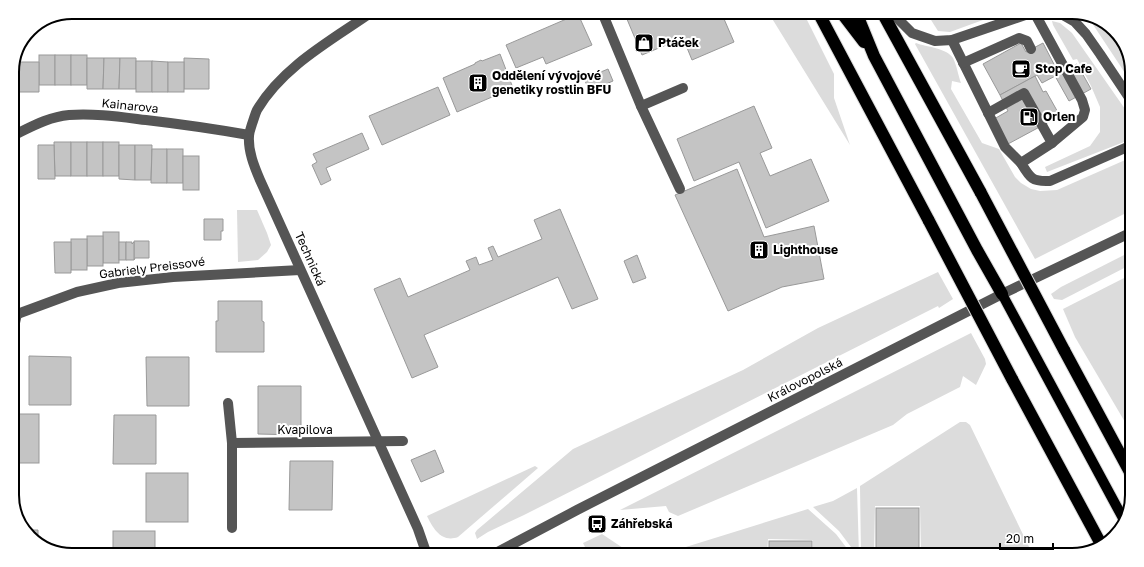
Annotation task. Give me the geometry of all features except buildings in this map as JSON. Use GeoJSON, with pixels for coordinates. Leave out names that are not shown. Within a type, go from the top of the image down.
{"type":"FeatureCollection","features":[{"type":"Feature","properties":{"kind":"highway"},"geometry":{"type":"LineString","coordinates":[[822,19],[1012,380],[1099,540]]}},
{"type":"Feature","properties":{"kind":"highway"},"geometry":{"type":"LineString","coordinates":[[846,19],[874,56]]}},
{"type":"Feature","properties":{"kind":"highway"},"geometry":{"type":"LineString","coordinates":[[859,19],[874,56],[973,243],[1002,294]]}},
{"type":"Feature","properties":{"kind":"highway"},"geometry":{"type":"LineString","coordinates":[[886,19],[981,193],[1125,463]]}},
{"type":"Feature","properties":{"kind":"main road"},"geometry":{"type":"LineString","coordinates":[[1002,294],[1121,515]]}},
{"type":"Feature","properties":{"kind":"street","name":"Technická"},"geometry":{"type":"LineString","coordinates":[[362,19],[312,53],[287,74],[269,94],[257,111],[249,135],[250,150],[253,162],[300,270],[418,529],[425,548]]}},
{"type":"Feature","properties":{"kind":"street"},"geometry":{"type":"LineString","coordinates":[[605,19],[641,106],[680,189]]}},
{"type":"Feature","properties":{"kind":"street"},"geometry":{"type":"LineString","coordinates":[[898,19],[912,33],[935,41],[952,40],[1014,19]]}},
{"type":"Feature","properties":{"kind":"street"},"geometry":{"type":"LineString","coordinates":[[1020,163],[1052,143],[1083,117],[1084,110],[1079,94],[1038,19]]}},
{"type":"Feature","properties":{"kind":"street"},"geometry":{"type":"LineString","coordinates":[[1070,19],[1075,22],[1086,34],[1125,92]]}},
{"type":"Feature","properties":{"kind":"street"},"geometry":{"type":"LineString","coordinates":[[963,63],[1019,38],[1027,41],[1031,49]]}},
{"type":"Feature","properties":{"kind":"street"},"geometry":{"type":"LineString","coordinates":[[952,40],[1005,147],[1020,163],[1029,176],[1037,182],[1050,181],[1125,148]]}},
{"type":"Feature","properties":{"kind":"street"},"geometry":{"type":"LineString","coordinates":[[641,106],[683,88]]}},
{"type":"Feature","properties":{"kind":"street"},"geometry":{"type":"LineString","coordinates":[[988,113],[1024,93],[1052,143]]}},
{"type":"Feature","properties":{"kind":"street","name":"Kainarova"},"geometry":{"type":"LineString","coordinates":[[19,133],[45,120],[69,115],[93,115],[206,127],[249,135]]}},
{"type":"Feature","properties":{"kind":"street","name":"Královopolská"},"geometry":{"type":"LineString","coordinates":[[505,548],[1002,294],[1125,235]]}},
{"type":"Feature","properties":{"kind":"street","name":"Gabriely Preissové"},"geometry":{"type":"LineString","coordinates":[[19,314],[77,292],[118,283],[173,277],[300,270]]}},
{"type":"Feature","properties":{"kind":"street"},"geometry":{"type":"LineString","coordinates":[[228,403],[232,443],[232,528]]}},
{"type":"Feature","properties":{"kind":"street","name":"Kvapilova"},"geometry":{"type":"LineString","coordinates":[[232,443],[403,441]]}},
{"type":"Feature","properties":{"kind":"shaded area"},"geometry":{"type":"Polygon","coordinates":[[[772,19],[806,19],[834,74],[834,98],[850,145],[772,19]]]}},
{"type":"Feature","properties":{"kind":"shaded area"},"geometry":{"type":"Polygon","coordinates":[[[930,19],[986,19],[950,32],[938,31],[930,19]]]}},
{"type":"Feature","properties":{"kind":"shaded area"},"geometry":{"type":"Polygon","coordinates":[[[1052,21],[1060,23],[1072,33],[1125,109],[1125,141],[1047,172],[1045,167],[1090,146],[1100,132],[1100,107],[1091,86],[1077,59],[1073,60],[1052,21]]]}},
{"type":"Feature","properties":{"kind":"shaded area"},"geometry":{"type":"Polygon","coordinates":[[[1092,23],[1107,32],[1120,49],[1124,62],[1125,73],[1092,23]]]}},
{"type":"Feature","properties":{"kind":"shaded area"},"geometry":{"type":"Polygon","coordinates":[[[915,44],[941,50],[953,58],[961,83],[952,81],[951,89],[982,143],[999,149],[1015,177],[1031,189],[1040,191],[1057,190],[1125,160],[1125,214],[1035,259],[915,44]]]}},
{"type":"Feature","properties":{"kind":"shaded area"},"geometry":{"type":"Polygon","coordinates":[[[237,210],[257,210],[267,233],[271,245],[267,252],[258,260],[238,262],[237,210]]]}},
{"type":"Feature","properties":{"kind":"shaded area"},"geometry":{"type":"Polygon","coordinates":[[[1125,255],[1125,268],[1062,300],[1054,299],[1051,294],[1061,287],[1125,255]]]}},
{"type":"Feature","properties":{"kind":"shaded area"},"geometry":{"type":"Polygon","coordinates":[[[938,272],[953,299],[939,308],[938,306],[488,532],[477,539],[475,533],[477,530],[573,449],[743,370],[818,328],[938,272]]]}},
{"type":"Feature","properties":{"kind":"shaded area"},"geometry":{"type":"Polygon","coordinates":[[[1125,278],[1125,422],[1075,337],[1063,309],[1125,278]]]}},
{"type":"Feature","properties":{"kind":"shaded area"},"geometry":{"type":"Polygon","coordinates":[[[971,333],[985,359],[986,364],[976,385],[963,376],[960,387],[907,414],[893,425],[678,516],[669,512],[666,506],[620,510],[971,333]]]}},
{"type":"Feature","properties":{"kind":"shaded area"},"geometry":{"type":"Polygon","coordinates":[[[960,422],[966,422],[970,425],[1030,548],[921,548],[920,506],[875,506],[874,548],[861,548],[860,486],[960,422]]]}},
{"type":"Feature","properties":{"kind":"shaded area"},"geometry":{"type":"Polygon","coordinates":[[[535,466],[538,468],[458,537],[447,538],[439,534],[432,526],[427,516],[535,466]]]}},
{"type":"Feature","properties":{"kind":"shaded area"},"geometry":{"type":"Polygon","coordinates":[[[857,488],[859,548],[852,548],[839,531],[813,507],[833,501],[857,488]]]}},
{"type":"Feature","properties":{"kind":"shaded area"},"geometry":{"type":"Polygon","coordinates":[[[808,509],[836,534],[847,548],[813,548],[813,540],[768,539],[767,548],[683,548],[808,509]]]}},
{"type":"Feature","properties":{"kind":"shaded area"},"geometry":{"type":"Polygon","coordinates":[[[602,534],[623,548],[586,548],[583,543],[602,534]]]}},
{"type":"Feature","properties":{"kind":"place","name":"Ptáček"},"geometry":{"type":"Point","coordinates":[644,43]}},
{"type":"Feature","properties":{"kind":"place","name":"Stop Cafe"},"geometry":{"type":"Point","coordinates":[1021,69]}},
{"type":"Feature","properties":{"kind":"place","name":"Oddělení vývojové genetiky rostlin BFU"},"geometry":{"type":"Point","coordinates":[478,83]}},
{"type":"Feature","properties":{"kind":"place","name":"Orlen"},"geometry":{"type":"Point","coordinates":[1029,117]}},
{"type":"Feature","properties":{"kind":"place","name":"Lighthouse"},"geometry":{"type":"Point","coordinates":[759,250]}},
{"type":"Feature","properties":{"kind":"place","name":"Záhřebská"},"geometry":{"type":"Point","coordinates":[597,524]}}]}
